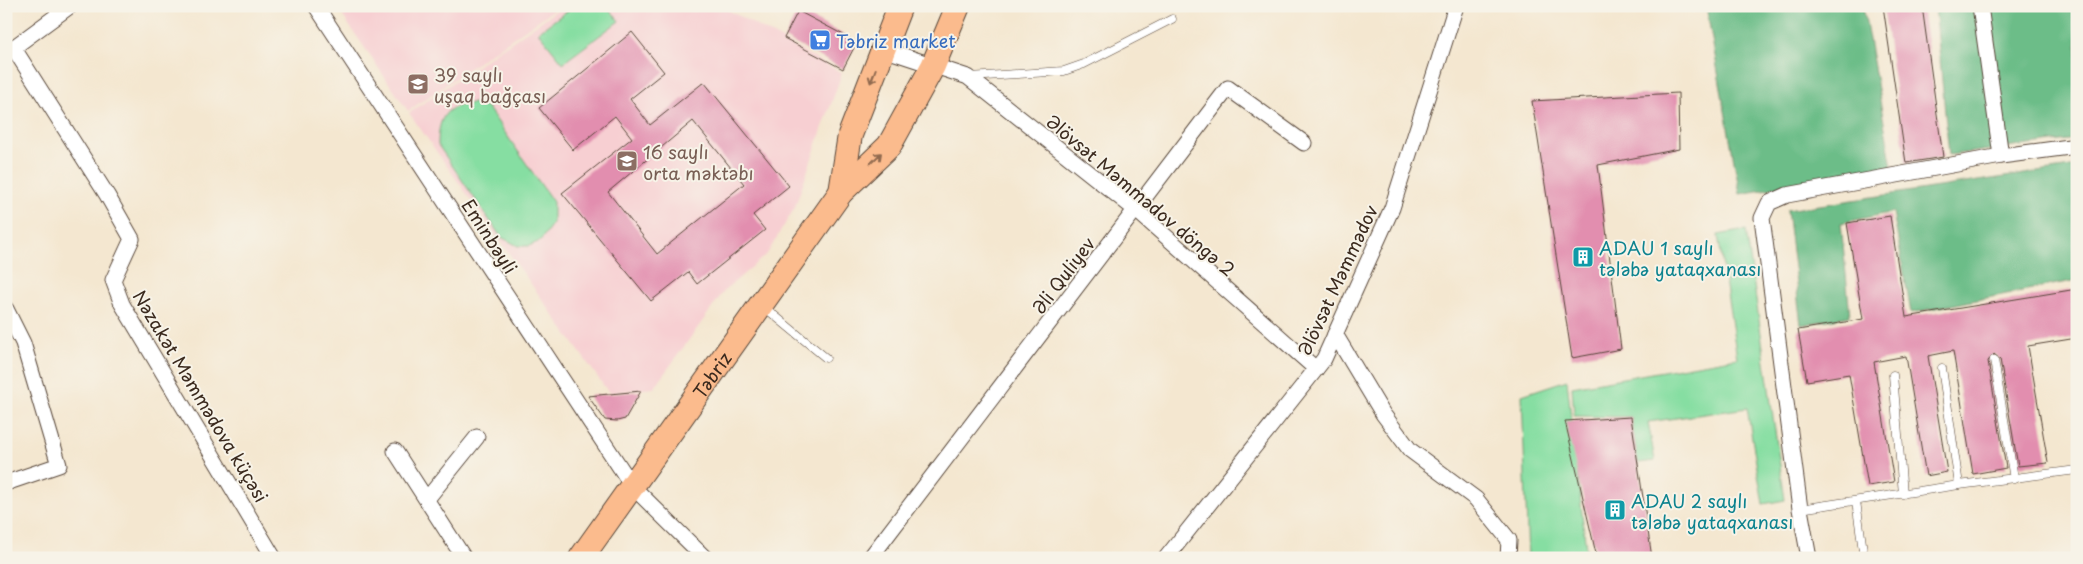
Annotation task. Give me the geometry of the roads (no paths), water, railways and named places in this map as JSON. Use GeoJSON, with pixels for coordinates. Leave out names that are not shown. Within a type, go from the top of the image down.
{"type":"FeatureCollection","features":[{"type":"Feature","properties":{"kind":"main road","name":"Təbriz"},"geometry":{"type":"LineString","coordinates":[[580,558],[633,487],[841,192],[889,146],[933,66],[958,6]]}},
{"type":"Feature","properties":{"kind":"main road","name":"Təbriz"},"geometry":{"type":"LineString","coordinates":[[841,192],[850,135],[883,49],[895,9]]}},
{"type":"Feature","properties":{"kind":"street"},"geometry":{"type":"LineString","coordinates":[[10,50],[70,6]]}},
{"type":"Feature","properties":{"kind":"street","name":"Eminbəyli"},"geometry":{"type":"LineString","coordinates":[[316,6],[633,487],[706,558]]}},
{"type":"Feature","properties":{"kind":"street","name":"Əlövsət Məmmədov"},"geometry":{"type":"LineString","coordinates":[[1166,558],[1324,359],[1392,208],[1456,6]]}},
{"type":"Feature","properties":{"kind":"street"},"geometry":{"type":"LineString","coordinates":[[1980,6],[2000,156]]}},
{"type":"Feature","properties":{"kind":"street","name":"Əlövsət Məmmədov döngə 2"},"geometry":{"type":"LineString","coordinates":[[883,49],[968,77],[1136,210],[1316,369]]}},
{"type":"Feature","properties":{"kind":"street","name":"Nəzakət Məmmədova küçəsi"},"geometry":{"type":"LineString","coordinates":[[10,50],[107,195],[132,239],[113,280],[122,304],[274,558]]}},
{"type":"Feature","properties":{"kind":"street","name":"Əli Quliyev"},"geometry":{"type":"LineString","coordinates":[[870,558],[1228,88],[1304,143]]}},
{"type":"Feature","properties":{"kind":"street"},"geometry":{"type":"LineString","coordinates":[[1809,558],[1800,509],[1762,218],[1769,203],[1787,195],[2000,156],[2077,146]]}},
{"type":"Feature","properties":{"kind":"street"},"geometry":{"type":"LineString","coordinates":[[6,310],[23,343],[58,465],[6,483]]}},
{"type":"Feature","properties":{"kind":"street"},"geometry":{"type":"LineString","coordinates":[[1335,334],[1383,414],[1410,450],[1476,499],[1509,540],[1508,558]]}},
{"type":"Feature","properties":{"kind":"street"},"geometry":{"type":"LineString","coordinates":[[427,499],[477,437]]}},
{"type":"Feature","properties":{"kind":"street"},"geometry":{"type":"LineString","coordinates":[[395,451],[464,558]]}},
{"type":"Feature","properties":{"kind":"lane"},"geometry":{"type":"LineString","coordinates":[[968,77],[1064,71],[1084,64],[1172,20]]}},
{"type":"Feature","properties":{"kind":"lane"},"geometry":{"type":"LineString","coordinates":[[762,305],[826,358]]}},
{"type":"Feature","properties":{"kind":"lane"},"geometry":{"type":"LineString","coordinates":[[1994,360],[2014,479]]}},
{"type":"Feature","properties":{"kind":"lane"},"geometry":{"type":"LineString","coordinates":[[1942,368],[1959,484]]}},
{"type":"Feature","properties":{"kind":"lane"},"geometry":{"type":"LineString","coordinates":[[1893,375],[1903,494]]}},
{"type":"Feature","properties":{"kind":"lane"},"geometry":{"type":"LineString","coordinates":[[1800,509],[1959,484],[2014,479],[2077,470]]}},
{"type":"Feature","properties":{"kind":"lane"},"geometry":{"type":"LineString","coordinates":[[1856,501],[1864,558]]}},
{"type":"Feature","properties":{"kind":"place","name":"Təbriz market"},"geometry":{"type":"Point","coordinates":[820,40]}},
{"type":"Feature","properties":{"kind":"place","name":"39 saylı uşaq bağçası"},"geometry":{"type":"Point","coordinates":[418,84]}},
{"type":"Feature","properties":{"kind":"place","name":"16 saylı orta məktəbı"},"geometry":{"type":"Point","coordinates":[627,161]}},
{"type":"Feature","properties":{"kind":"place","name":"ADAU 1 saylı tələbə yataqxanası"},"geometry":{"type":"Point","coordinates":[1583,257]}},
{"type":"Feature","properties":{"kind":"place","name":"ADAU 2 saylı tələbə yataqxanası"},"geometry":{"type":"Point","coordinates":[1615,510]}}]}
